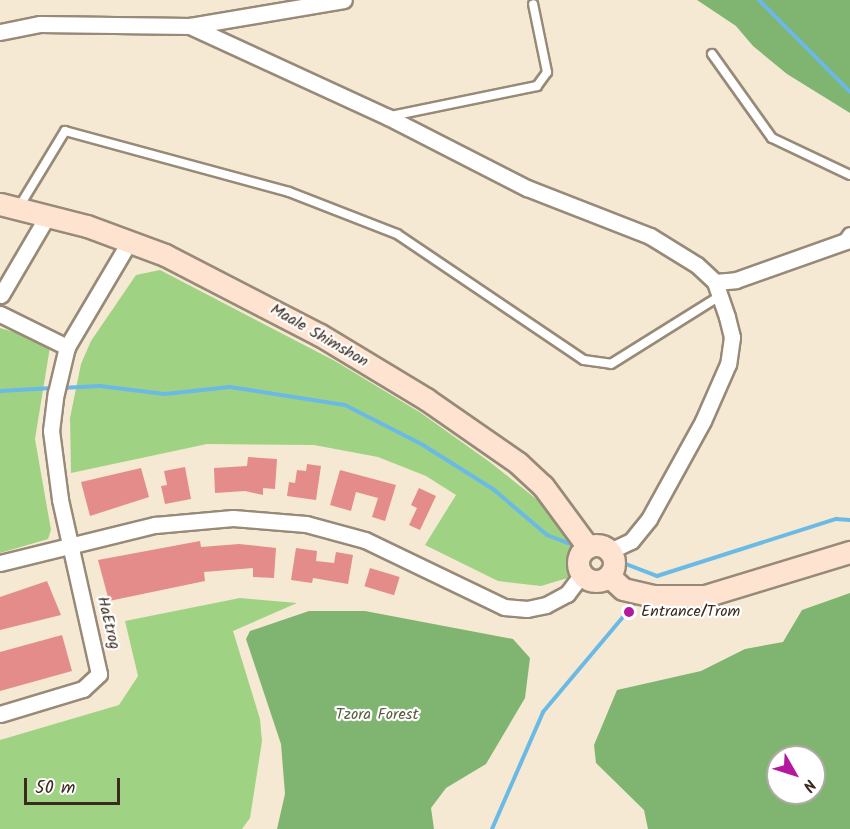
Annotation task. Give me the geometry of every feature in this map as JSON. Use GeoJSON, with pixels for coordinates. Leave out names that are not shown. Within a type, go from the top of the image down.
{"type":"FeatureCollection","features":[{"type":"Feature","properties":{"kind":"street"},"geometry":{"type":"LineString","coordinates":[[0,32],[40,24],[190,26],[344,0]]}},
{"type":"Feature","properties":{"kind":"street"},"geometry":{"type":"LineString","coordinates":[[190,26],[388,117],[527,188],[650,236],[697,265],[718,289],[732,338],[721,383],[649,519],[631,541],[610,551]]}},
{"type":"Feature","properties":{"kind":"street","name":"Maale Shimshon"},"geometry":{"type":"LineString","coordinates":[[9,206],[48,215],[129,242],[237,290],[443,411],[518,463],[543,486],[588,547]]}},
{"type":"Feature","properties":{"kind":"street"},"geometry":{"type":"LineString","coordinates":[[1,295],[48,215]]}},
{"type":"Feature","properties":{"kind":"street"},"geometry":{"type":"LineString","coordinates":[[718,289],[736,280],[846,241],[850,235]]}},
{"type":"Feature","properties":{"kind":"street"},"geometry":{"type":"LineString","coordinates":[[70,544],[53,461],[51,431],[56,393],[68,347],[129,242]]}},
{"type":"Feature","properties":{"kind":"street"},"geometry":{"type":"LineString","coordinates":[[0,314],[68,347]]}},
{"type":"Feature","properties":{"kind":"street"},"geometry":{"type":"LineString","coordinates":[[0,562],[70,544],[195,520],[233,518],[306,524],[375,545],[504,608],[527,609],[567,594],[582,574],[579,559],[588,547],[600,546],[610,551],[614,564],[609,576],[595,581],[582,574]]}},
{"type":"Feature","properties":{"kind":"street","name":"HaEtrog"},"geometry":{"type":"LineString","coordinates":[[0,714],[83,689],[99,674],[70,544]]}},
{"type":"Feature","properties":{"kind":"street"},"geometry":{"type":"LineString","coordinates":[[609,576],[633,592],[689,598],[726,592],[850,552]]}},
{"type":"Feature","properties":{"kind":"lane"},"geometry":{"type":"LineString","coordinates":[[388,117],[537,86],[547,72],[533,4]]}},
{"type":"Feature","properties":{"kind":"lane"},"geometry":{"type":"LineString","coordinates":[[712,54],[771,138],[850,175]]}},
{"type":"Feature","properties":{"kind":"lane"},"geometry":{"type":"LineString","coordinates":[[9,206],[65,131],[289,192],[397,234],[584,360],[611,364],[718,289]]}},
{"type":"Feature","properties":{"kind":"green space"},"geometry":{"type":"Polygon","coordinates":[[[697,0],[850,0],[850,113],[787,74],[753,46],[736,26],[697,0]]]}},
{"type":"Feature","properties":{"kind":"green space"},"geometry":{"type":"Polygon","coordinates":[[[160,270],[335,361],[421,413],[491,463],[549,509],[576,539],[571,577],[541,586],[498,581],[425,545],[456,495],[426,476],[378,457],[314,445],[207,444],[71,473],[70,418],[81,364],[91,341],[136,275],[160,270]]]}},
{"type":"Feature","properties":{"kind":"green space"},"geometry":{"type":"Polygon","coordinates":[[[0,328],[41,340],[50,347],[35,439],[51,530],[48,539],[0,553],[0,328]]]}},
{"type":"Feature","properties":{"kind":"green space"},"geometry":{"type":"Polygon","coordinates":[[[850,593],[850,829],[648,829],[644,810],[596,763],[594,745],[617,690],[701,671],[745,649],[783,642],[802,610],[850,593]]]}},
{"type":"Feature","properties":{"kind":"green space"},"geometry":{"type":"Polygon","coordinates":[[[240,598],[297,603],[233,631],[260,719],[262,741],[250,818],[242,829],[0,829],[0,740],[119,705],[138,676],[125,621],[240,598]]]}},
{"type":"Feature","properties":{"kind":"green space","name":"Tzora Forest"},"geometry":{"type":"Polygon","coordinates":[[[309,611],[365,611],[513,639],[530,658],[525,698],[486,764],[446,788],[431,808],[434,829],[277,829],[285,794],[281,744],[246,639],[250,631],[309,611]]]}},
{"type":"Feature","properties":{"kind":"building"},"geometry":{"type":"Polygon","coordinates":[[[248,457],[277,459],[275,489],[263,488],[263,495],[245,491],[215,493],[214,468],[247,466],[248,457]]]}},
{"type":"Feature","properties":{"kind":"building"},"geometry":{"type":"Polygon","coordinates":[[[307,464],[321,466],[316,500],[287,496],[289,482],[295,483],[297,470],[306,471],[307,464]]]}},
{"type":"Feature","properties":{"kind":"building"},"geometry":{"type":"Polygon","coordinates":[[[185,467],[191,499],[165,504],[161,486],[167,485],[164,471],[185,467]]]}},
{"type":"Feature","properties":{"kind":"building"},"geometry":{"type":"Polygon","coordinates":[[[141,468],[149,497],[90,516],[81,482],[141,468]]]}},
{"type":"Feature","properties":{"kind":"building"},"geometry":{"type":"Polygon","coordinates":[[[340,470],[396,485],[385,521],[372,517],[378,498],[356,492],[351,511],[330,505],[340,470]]]}},
{"type":"Feature","properties":{"kind":"building"},"geometry":{"type":"Polygon","coordinates":[[[419,488],[436,496],[420,530],[409,525],[417,508],[411,505],[419,488]]]}},
{"type":"Feature","properties":{"kind":"building"},"geometry":{"type":"Polygon","coordinates":[[[200,541],[201,547],[239,544],[276,548],[274,578],[253,577],[253,568],[204,572],[205,581],[109,601],[98,560],[200,541]]]}},
{"type":"Feature","properties":{"kind":"building"},"geometry":{"type":"Polygon","coordinates":[[[296,548],[317,551],[316,561],[334,563],[336,552],[353,555],[348,584],[313,578],[312,583],[291,580],[296,548]]]}},
{"type":"Feature","properties":{"kind":"building"},"geometry":{"type":"Polygon","coordinates":[[[370,568],[400,577],[394,595],[364,586],[370,568]]]}},
{"type":"Feature","properties":{"kind":"building"},"geometry":{"type":"Polygon","coordinates":[[[47,581],[61,615],[0,630],[0,597],[47,581]]]}},
{"type":"Feature","properties":{"kind":"building"},"geometry":{"type":"Polygon","coordinates":[[[62,635],[72,671],[0,691],[0,652],[62,635]]]}},
{"type":"Feature","properties":{"kind":"waterway"},"geometry":{"type":"LineString","coordinates":[[759,0],[850,92]]}},
{"type":"Feature","properties":{"kind":"waterway"},"geometry":{"type":"LineString","coordinates":[[61,388],[100,386],[165,394],[230,387],[345,405],[423,445],[493,489],[547,535],[576,546]]}},
{"type":"Feature","properties":{"kind":"waterway"},"geometry":{"type":"LineString","coordinates":[[0,391],[53,388]]}},
{"type":"Feature","properties":{"kind":"waterway"},"geometry":{"type":"LineString","coordinates":[[592,551],[657,576],[836,519],[850,520]]}},
{"type":"Feature","properties":{"kind":"waterway"},"geometry":{"type":"LineString","coordinates":[[492,829],[543,712],[638,599]]}},
{"type":"Feature","properties":{"kind":"place","name":"Entrance/Trom"},"geometry":{"type":"Point","coordinates":[629,612]}}]}
